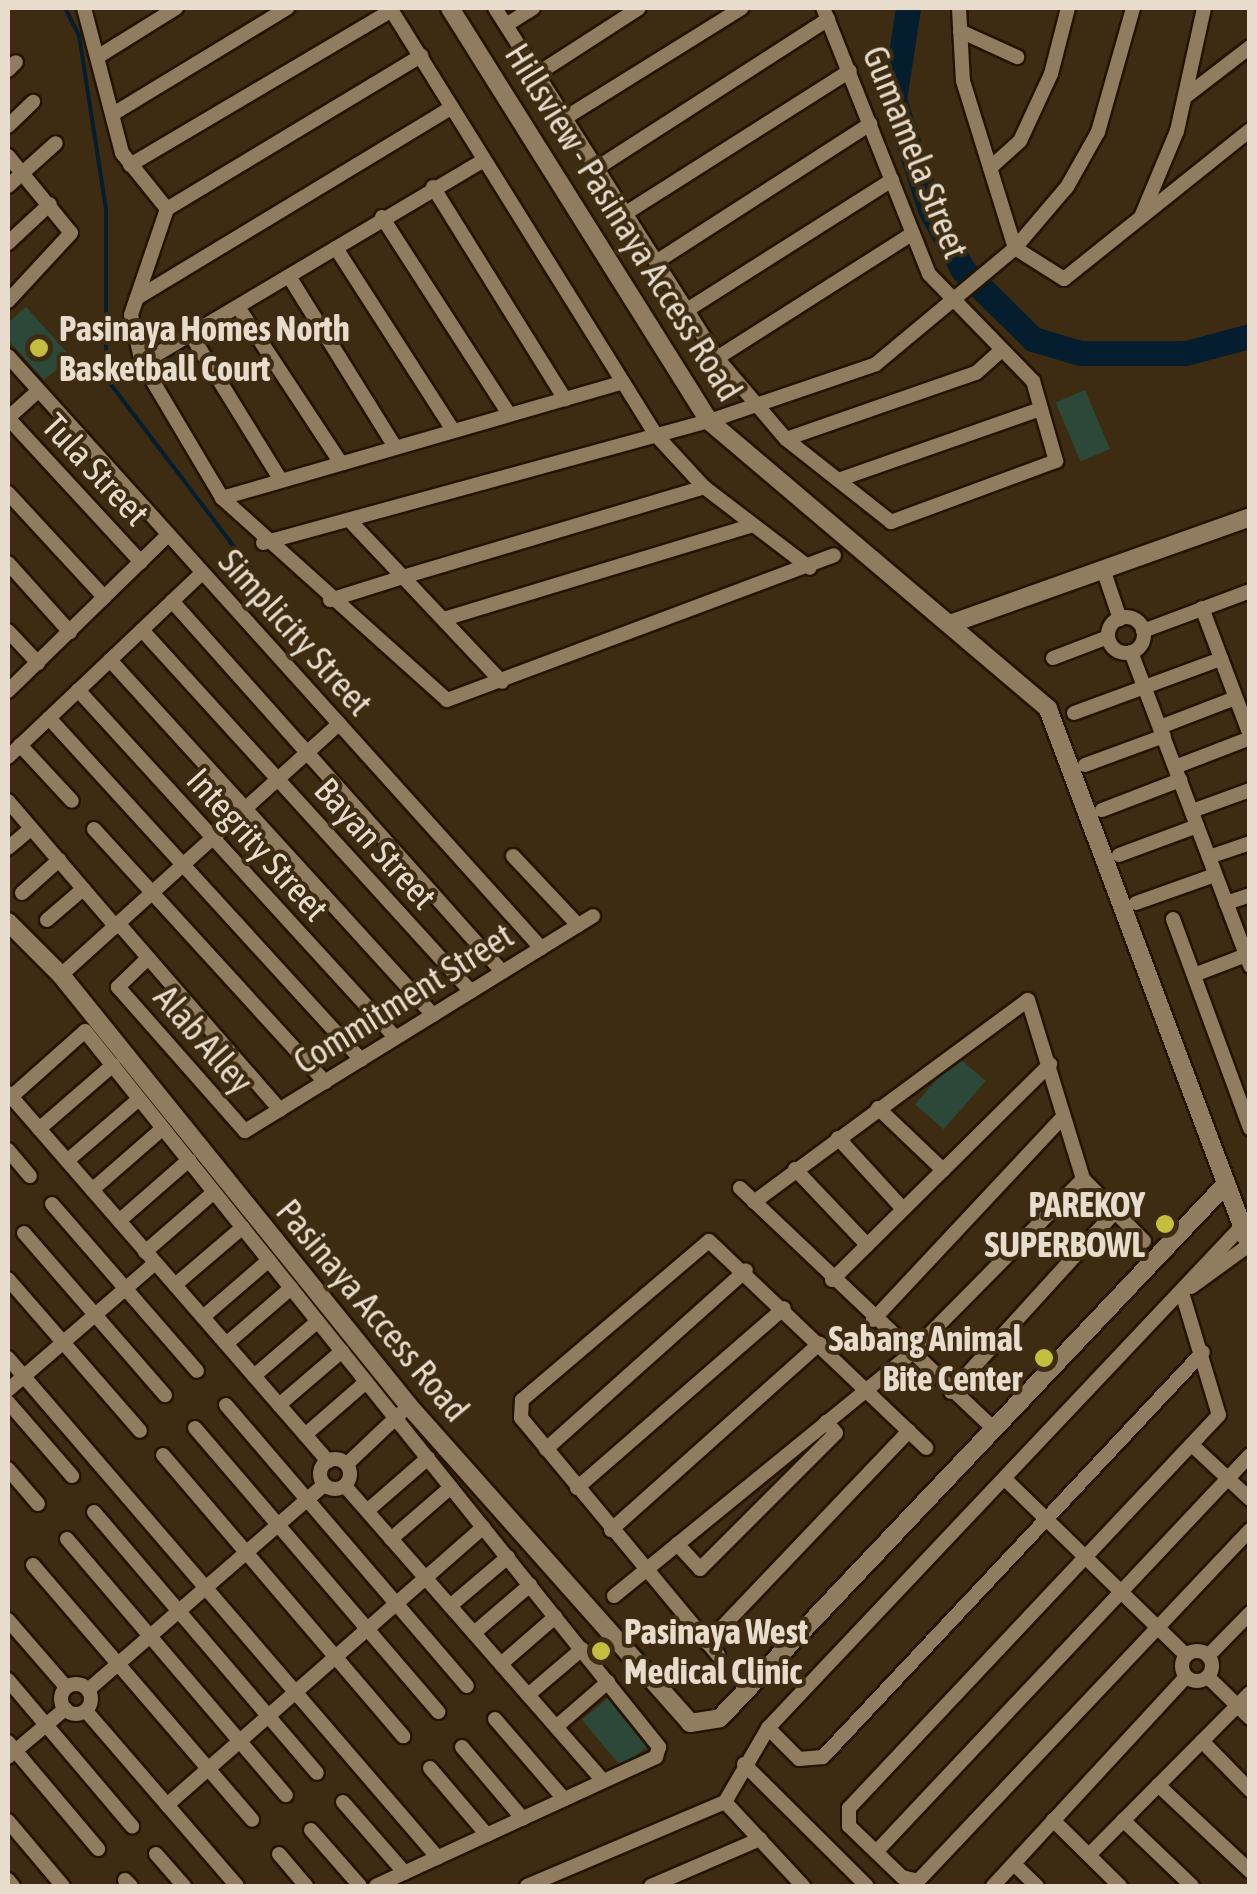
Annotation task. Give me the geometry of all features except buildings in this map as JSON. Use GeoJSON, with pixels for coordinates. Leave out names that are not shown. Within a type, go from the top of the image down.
{"type":"FeatureCollection","features":[{"type":"Feature","properties":{"kind":"street"},"geometry":{"type":"LineString","coordinates":[[84,8],[130,165],[167,209]]}},
{"type":"Feature","properties":{"kind":"street"},"geometry":{"type":"LineString","coordinates":[[99,56],[176,8]]}},
{"type":"Feature","properties":{"kind":"street"},"geometry":{"type":"LineString","coordinates":[[113,114],[287,8]]}},
{"type":"Feature","properties":{"kind":"street","name":"Hillsview - Pasinaya Access Road"},"geometry":{"type":"LineString","coordinates":[[450,8],[709,421],[870,562],[950,624],[1052,716],[1249,1246]]}},
{"type":"Feature","properties":{"kind":"street"},"geometry":{"type":"LineString","coordinates":[[495,8],[717,358],[786,438],[838,480],[1041,408]]}},
{"type":"Feature","properties":{"kind":"street"},"geometry":{"type":"LineString","coordinates":[[506,26],[533,8]]}},
{"type":"Feature","properties":{"kind":"street"},"geometry":{"type":"LineString","coordinates":[[537,74],[639,8]]}},
{"type":"Feature","properties":{"kind":"street"},"geometry":{"type":"LineString","coordinates":[[565,118],[742,8]]}},
{"type":"Feature","properties":{"kind":"street"},"geometry":{"type":"LineString","coordinates":[[959,8],[963,81],[1015,248],[1064,279],[1250,130]]}},
{"type":"Feature","properties":{"kind":"street"},"geometry":{"type":"LineString","coordinates":[[990,168],[1028,124],[1068,8]]}},
{"type":"Feature","properties":{"kind":"street"},"geometry":{"type":"LineString","coordinates":[[263,544],[352,523],[846,380],[953,302],[1015,248],[1098,132],[1133,8]]}},
{"type":"Feature","properties":{"kind":"street"},"geometry":{"type":"LineString","coordinates":[[1139,221],[1184,98],[1204,8]]}},
{"type":"Feature","properties":{"kind":"street"},"geometry":{"type":"LineString","coordinates":[[130,165],[391,9],[656,434],[704,486],[810,568]]}},
{"type":"Feature","properties":{"kind":"street"},"geometry":{"type":"LineString","coordinates":[[597,168],[826,13]]}},
{"type":"Feature","properties":{"kind":"street","name":"Gumamela Street"},"geometry":{"type":"LineString","coordinates":[[826,13],[929,274],[998,353],[1033,381],[1056,460],[891,522],[838,480]]}},
{"type":"Feature","properties":{"kind":"street"},"geometry":{"type":"LineString","coordinates":[[960,30],[1017,57]]}},
{"type":"Feature","properties":{"kind":"street"},"geometry":{"type":"LineString","coordinates":[[1184,98],[1250,47]]}},
{"type":"Feature","properties":{"kind":"street"},"geometry":{"type":"LineString","coordinates":[[421,56],[167,209],[136,299],[142,364],[222,498],[263,544],[448,700],[810,568],[834,554]]}},
{"type":"Feature","properties":{"kind":"street"},"geometry":{"type":"LineString","coordinates":[[626,213],[850,71]]}},
{"type":"Feature","properties":{"kind":"street"},"geometry":{"type":"LineString","coordinates":[[8,126],[34,102]]}},
{"type":"Feature","properties":{"kind":"street"},"geometry":{"type":"LineString","coordinates":[[136,299],[452,108]]}},
{"type":"Feature","properties":{"kind":"street"},"geometry":{"type":"LineString","coordinates":[[656,262],[870,124]]}},
{"type":"Feature","properties":{"kind":"street"},"geometry":{"type":"LineString","coordinates":[[8,186],[56,143]]}},
{"type":"Feature","properties":{"kind":"street"},"geometry":{"type":"LineString","coordinates":[[8,156],[71,234],[8,301]]}},
{"type":"Feature","properties":{"kind":"street"},"geometry":{"type":"LineString","coordinates":[[142,364],[240,310],[382,216],[484,160]]}},
{"type":"Feature","properties":{"kind":"street"},"geometry":{"type":"LineString","coordinates":[[687,310],[892,180]]}},
{"type":"Feature","properties":{"kind":"street"},"geometry":{"type":"LineString","coordinates":[[433,187],[565,399]]}},
{"type":"Feature","properties":{"kind":"street"},"geometry":{"type":"LineString","coordinates":[[8,243],[50,204]]}},
{"type":"Feature","properties":{"kind":"street"},"geometry":{"type":"LineString","coordinates":[[382,216],[509,414]]}},
{"type":"Feature","properties":{"kind":"street"},"geometry":{"type":"LineString","coordinates":[[717,358],[913,234]]}},
{"type":"Feature","properties":{"kind":"street"},"geometry":{"type":"LineString","coordinates":[[336,248],[453,430]]}},
{"type":"Feature","properties":{"kind":"street"},"geometry":{"type":"LineString","coordinates":[[290,278],[394,445]]}},
{"type":"Feature","properties":{"kind":"street"},"geometry":{"type":"LineString","coordinates":[[240,310],[339,460]]}},
{"type":"Feature","properties":{"kind":"street"},"geometry":{"type":"LineString","coordinates":[[193,338],[279,477]]}},
{"type":"Feature","properties":{"kind":"street"},"geometry":{"type":"LineString","coordinates":[[786,438],[976,372],[998,353]]}},
{"type":"Feature","properties":{"kind":"street","name":"Simplicity Street"},"geometry":{"type":"LineString","coordinates":[[8,356],[542,948]]}},
{"type":"Feature","properties":{"kind":"street"},"geometry":{"type":"LineString","coordinates":[[222,498],[279,477],[624,382]]}},
{"type":"Feature","properties":{"kind":"street"},"geometry":{"type":"LineString","coordinates":[[8,418],[37,392]]}},
{"type":"Feature","properties":{"kind":"street","name":"Tula Street"},"geometry":{"type":"LineString","coordinates":[[8,418],[141,562]]}},
{"type":"Feature","properties":{"kind":"street"},"geometry":{"type":"LineString","coordinates":[[330,600],[704,486]]}},
{"type":"Feature","properties":{"kind":"street"},"geometry":{"type":"LineString","coordinates":[[8,493],[104,598]]}},
{"type":"Feature","properties":{"kind":"street"},"geometry":{"type":"LineString","coordinates":[[950,624],[1250,517]]}},
{"type":"Feature","properties":{"kind":"street"},"geometry":{"type":"LineString","coordinates":[[352,523],[502,682]]}},
{"type":"Feature","properties":{"kind":"street"},"geometry":{"type":"LineString","coordinates":[[444,619],[751,526]]}},
{"type":"Feature","properties":{"kind":"street"},"geometry":{"type":"LineString","coordinates":[[8,691],[168,535]]}},
{"type":"Feature","properties":{"kind":"street"},"geometry":{"type":"LineString","coordinates":[[8,563],[70,632]]}},
{"type":"Feature","properties":{"kind":"street"},"geometry":{"type":"LineString","coordinates":[[1103,569],[1120,619],[1143,631]]}},
{"type":"Feature","properties":{"kind":"street"},"geometry":{"type":"LineString","coordinates":[[8,757],[202,573]]}},
{"type":"Feature","properties":{"kind":"street"},"geometry":{"type":"LineString","coordinates":[[1131,652],[1143,631],[1250,590]]}},
{"type":"Feature","properties":{"kind":"street"},"geometry":{"type":"LineString","coordinates":[[172,601],[503,972]]}},
{"type":"Feature","properties":{"kind":"street"},"geometry":{"type":"LineString","coordinates":[[1102,810],[1250,737],[1202,608]]}},
{"type":"Feature","properties":{"kind":"street"},"geometry":{"type":"LineString","coordinates":[[1053,658],[1108,637],[1120,619]]}},
{"type":"Feature","properties":{"kind":"street","name":"Bayan Street"},"geometry":{"type":"LineString","coordinates":[[142,630],[471,992]]}},
{"type":"Feature","properties":{"kind":"street"},"geometry":{"type":"LineString","coordinates":[[8,631],[38,663]]}},
{"type":"Feature","properties":{"kind":"street"},"geometry":{"type":"LineString","coordinates":[[1108,637],[1131,652],[1248,960],[1194,974]]}},
{"type":"Feature","properties":{"kind":"street"},"geometry":{"type":"LineString","coordinates":[[1074,713],[1220,659]]}},
{"type":"Feature","properties":{"kind":"street"},"geometry":{"type":"LineString","coordinates":[[110,660],[433,1015]]}},
{"type":"Feature","properties":{"kind":"street","name":"Integrity Street"},"geometry":{"type":"LineString","coordinates":[[78,690],[396,1038]]}},
{"type":"Feature","properties":{"kind":"street"},"geometry":{"type":"LineString","coordinates":[[1085,766],[1235,698]]}},
{"type":"Feature","properties":{"kind":"street"},"geometry":{"type":"LineString","coordinates":[[49,718],[361,1060]]}},
{"type":"Feature","properties":{"kind":"street"},"geometry":{"type":"LineString","coordinates":[[61,975],[338,724]]}},
{"type":"Feature","properties":{"kind":"street"},"geometry":{"type":"LineString","coordinates":[[20,745],[72,801]]}},
{"type":"Feature","properties":{"kind":"street"},"geometry":{"type":"LineString","coordinates":[[1192,811],[1250,790]]}},
{"type":"Feature","properties":{"kind":"street"},"geometry":{"type":"LineString","coordinates":[[8,801],[280,1110]]}},
{"type":"Feature","properties":{"kind":"street"},"geometry":{"type":"LineString","coordinates":[[1119,856],[1197,826]]}},
{"type":"Feature","properties":{"kind":"street"},"geometry":{"type":"LineString","coordinates":[[8,848],[31,828]]}},
{"type":"Feature","properties":{"kind":"street"},"geometry":{"type":"LineString","coordinates":[[94,829],[325,1082]]}},
{"type":"Feature","properties":{"kind":"street"},"geometry":{"type":"LineString","coordinates":[[1209,857],[1250,843]]}},
{"type":"Feature","properties":{"kind":"street"},"geometry":{"type":"LineString","coordinates":[[513,856],[578,925]]}},
{"type":"Feature","properties":{"kind":"street"},"geometry":{"type":"LineString","coordinates":[[22,893],[58,860]]}},
{"type":"Feature","properties":{"kind":"street"},"geometry":{"type":"LineString","coordinates":[[1136,903],[1216,875]]}},
{"type":"Feature","properties":{"kind":"street"},"geometry":{"type":"LineString","coordinates":[[47,920],[83,889]]}},
{"type":"Feature","properties":{"kind":"street"},"geometry":{"type":"LineString","coordinates":[[1226,903],[1250,895]]}},
{"type":"Feature","properties":{"kind":"street","name":"Commitment Street"},"geometry":{"type":"LineString","coordinates":[[245,1131],[594,916]]}},
{"type":"Feature","properties":{"kind":"street"},"geometry":{"type":"LineString","coordinates":[[1172,919],[1250,1128]]}},
{"type":"Feature","properties":{"kind":"street","name":"Pasinaya Access Road"},"geometry":{"type":"LineString","coordinates":[[8,922],[61,975],[403,1412],[682,1717],[702,1724],[720,1718],[994,1429]]}},
{"type":"Feature","properties":{"kind":"street","name":"Alab Alley"},"geometry":{"type":"LineString","coordinates":[[148,958],[118,987],[245,1131]]}},
{"type":"Feature","properties":{"kind":"street"},"geometry":{"type":"LineString","coordinates":[[754,1202],[1021,1000],[1036,1011],[1083,1179],[1144,1242]]}},
{"type":"Feature","properties":{"kind":"street"},"geometry":{"type":"LineString","coordinates":[[347,1464],[328,1461],[9,1095],[85,1031],[366,1382],[403,1412],[428,1458],[660,1750],[564,1800],[376,1886]]}},
{"type":"Feature","properties":{"kind":"street"},"geometry":{"type":"LineString","coordinates":[[832,1280],[1050,1064]]}},
{"type":"Feature","properties":{"kind":"street"},"geometry":{"type":"LineString","coordinates":[[38,1129],[112,1065]]}},
{"type":"Feature","properties":{"kind":"street"},"geometry":{"type":"LineString","coordinates":[[67,1161],[139,1099]]}},
{"type":"Feature","properties":{"kind":"street"},"geometry":{"type":"LineString","coordinates":[[878,1108],[943,1170]]}},
{"type":"Feature","properties":{"kind":"street"},"geometry":{"type":"LineString","coordinates":[[873,1320],[1064,1117]]}},
{"type":"Feature","properties":{"kind":"street"},"geometry":{"type":"LineString","coordinates":[[92,1190],[163,1128]]}},
{"type":"Feature","properties":{"kind":"street"},"geometry":{"type":"LineString","coordinates":[[838,1138],[903,1209]]}},
{"type":"Feature","properties":{"kind":"street"},"geometry":{"type":"LineString","coordinates":[[8,1150],[30,1176]]}},
{"type":"Feature","properties":{"kind":"street"},"geometry":{"type":"LineString","coordinates":[[119,1221],[189,1160]]}},
{"type":"Feature","properties":{"kind":"street"},"geometry":{"type":"LineString","coordinates":[[795,1169],[867,1245]]}},
{"type":"Feature","properties":{"kind":"street"},"geometry":{"type":"LineString","coordinates":[[614,1596],[909,1355],[1083,1179]]}},
{"type":"Feature","properties":{"kind":"street"},"geometry":{"type":"LineString","coordinates":[[740,1188],[909,1355],[994,1429],[1226,1184]]}},
{"type":"Feature","properties":{"kind":"street"},"geometry":{"type":"LineString","coordinates":[[8,1390],[126,1289],[150,1257],[214,1192]]}},
{"type":"Feature","properties":{"kind":"street"},"geometry":{"type":"LineString","coordinates":[[52,1204],[197,1371]]}},
{"type":"Feature","properties":{"kind":"street"},"geometry":{"type":"LineString","coordinates":[[951,1392],[1114,1213]]}},
{"type":"Feature","properties":{"kind":"street"},"geometry":{"type":"LineString","coordinates":[[1242,1226],[1196,1268],[1187,1291],[1220,1410],[1192,1445],[849,1808],[849,1826],[906,1880],[922,1877],[1250,1530]]}},
{"type":"Feature","properties":{"kind":"street"},"geometry":{"type":"LineString","coordinates":[[175,1286],[242,1227]]}},
{"type":"Feature","properties":{"kind":"street"},"geometry":{"type":"LineString","coordinates":[[24,1233],[165,1394]]}},
{"type":"Feature","properties":{"kind":"street"},"geometry":{"type":"LineString","coordinates":[[718,1655],[610,1530],[518,1413],[522,1400],[695,1244],[716,1242],[926,1448]]}},
{"type":"Feature","properties":{"kind":"street"},"geometry":{"type":"LineString","coordinates":[[527,1886],[724,1802],[768,1728],[1187,1291],[1249,1246]]}},
{"type":"Feature","properties":{"kind":"street"},"geometry":{"type":"LineString","coordinates":[[203,1317],[269,1260]]}},
{"type":"Feature","properties":{"kind":"street"},"geometry":{"type":"LineString","coordinates":[[546,1449],[746,1270]]}},
{"type":"Feature","properties":{"kind":"street"},"geometry":{"type":"LineString","coordinates":[[8,1279],[140,1430]]}},
{"type":"Feature","properties":{"kind":"street"},"geometry":{"type":"LineString","coordinates":[[226,1344],[291,1288]]}},
{"type":"Feature","properties":{"kind":"street"},"geometry":{"type":"LineString","coordinates":[[577,1488],[784,1308]]}},
{"type":"Feature","properties":{"kind":"street"},"geometry":{"type":"LineString","coordinates":[[254,1376],[318,1321]]}},
{"type":"Feature","properties":{"kind":"street"},"geometry":{"type":"LineString","coordinates":[[610,1530],[820,1343]]}},
{"type":"Feature","properties":{"kind":"street"},"geometry":{"type":"LineString","coordinates":[[280,1405],[342,1351]]}},
{"type":"Feature","properties":{"kind":"street"},"geometry":{"type":"LineString","coordinates":[[768,1728],[799,1759],[823,1757],[1203,1352]]}},
{"type":"Feature","properties":{"kind":"street"},"geometry":{"type":"LineString","coordinates":[[8,1358],[438,1858]]}},
{"type":"Feature","properties":{"kind":"street"},"geometry":{"type":"LineString","coordinates":[[305,1434],[366,1382]]}},
{"type":"Feature","properties":{"kind":"street"},"geometry":{"type":"LineString","coordinates":[[8,1402],[72,1476]]}},
{"type":"Feature","properties":{"kind":"street"},"geometry":{"type":"LineString","coordinates":[[226,1405],[467,1686]]}},
{"type":"Feature","properties":{"kind":"street"},"geometry":{"type":"LineString","coordinates":[[345,1486],[347,1464],[403,1412]]}},
{"type":"Feature","properties":{"kind":"street"},"geometry":{"type":"LineString","coordinates":[[677,1544],[700,1569],[836,1433],[826,1422]]}},
{"type":"Feature","properties":{"kind":"street"},"geometry":{"type":"LineString","coordinates":[[195,1428],[438,1712]]}},
{"type":"Feature","properties":{"kind":"street"},"geometry":{"type":"LineString","coordinates":[[707,1642],[909,1430]]}},
{"type":"Feature","properties":{"kind":"street"},"geometry":{"type":"LineString","coordinates":[[1192,1445],[1250,1499]]}},
{"type":"Feature","properties":{"kind":"street"},"geometry":{"type":"LineString","coordinates":[[876,1852],[1250,1454]]}},
{"type":"Feature","properties":{"kind":"street"},"geometry":{"type":"LineString","coordinates":[[163,1455],[403,1736]]}},
{"type":"Feature","properties":{"kind":"street"},"geometry":{"type":"LineString","coordinates":[[367,1511],[428,1458]]}},
{"type":"Feature","properties":{"kind":"street"},"geometry":{"type":"LineString","coordinates":[[237,1886],[86,1710],[88,1690],[324,1485],[328,1461]]}},
{"type":"Feature","properties":{"kind":"street"},"geometry":{"type":"LineString","coordinates":[[8,1470],[38,1504]]}},
{"type":"Feature","properties":{"kind":"street"},"geometry":{"type":"LineString","coordinates":[[1006,1480],[1186,1655],[1208,1656]]}},
{"type":"Feature","properties":{"kind":"street"},"geometry":{"type":"LineString","coordinates":[[324,1485],[345,1486],[603,1781]]}},
{"type":"Feature","properties":{"kind":"street"},"geometry":{"type":"LineString","coordinates":[[392,1539],[451,1487]]}},
{"type":"Feature","properties":{"kind":"street"},"geometry":{"type":"LineString","coordinates":[[94,1512],[318,1773]]}},
{"type":"Feature","properties":{"kind":"street"},"geometry":{"type":"LineString","coordinates":[[167,1805],[483,1527]]}},
{"type":"Feature","properties":{"kind":"street"},"geometry":{"type":"LineString","coordinates":[[67,1540],[286,1796]]}},
{"type":"Feature","properties":{"kind":"street"},"geometry":{"type":"LineString","coordinates":[[450,1606],[508,1557]]}},
{"type":"Feature","properties":{"kind":"street"},"geometry":{"type":"LineString","coordinates":[[34,1564],[252,1820]]}},
{"type":"Feature","properties":{"kind":"street"},"geometry":{"type":"LineString","coordinates":[[474,1633],[530,1585]]}},
{"type":"Feature","properties":{"kind":"street"},"geometry":{"type":"LineString","coordinates":[[1250,1613],[1208,1656],[1208,1677],[1250,1718]]}},
{"type":"Feature","properties":{"kind":"street"},"geometry":{"type":"LineString","coordinates":[[501,1664],[556,1617]]}},
{"type":"Feature","properties":{"kind":"street"},"geometry":{"type":"LineString","coordinates":[[8,1620],[66,1688],[88,1690]]}},
{"type":"Feature","properties":{"kind":"street"},"geometry":{"type":"LineString","coordinates":[[528,1695],[582,1649]]}},
{"type":"Feature","properties":{"kind":"street"},"geometry":{"type":"LineString","coordinates":[[993,1886],[1186,1677],[1186,1655]]}},
{"type":"Feature","properties":{"kind":"street"},"geometry":{"type":"LineString","coordinates":[[1186,1677],[1208,1677]]}},
{"type":"Feature","properties":{"kind":"street"},"geometry":{"type":"LineString","coordinates":[[8,1680],[132,1826]]}},
{"type":"Feature","properties":{"kind":"street"},"geometry":{"type":"LineString","coordinates":[[556,1728],[608,1682]]}},
{"type":"Feature","properties":{"kind":"street"},"geometry":{"type":"LineString","coordinates":[[64,1710],[66,1688]]}},
{"type":"Feature","properties":{"kind":"street"},"geometry":{"type":"LineString","coordinates":[[1088,1855],[1250,1693]]}},
{"type":"Feature","properties":{"kind":"street"},"geometry":{"type":"LineString","coordinates":[[86,1710],[64,1710],[10,1750],[98,1849]]}},
{"type":"Feature","properties":{"kind":"street"},"geometry":{"type":"LineString","coordinates":[[495,1719],[564,1800]]}},
{"type":"Feature","properties":{"kind":"street"},"geometry":{"type":"LineString","coordinates":[[1202,1741],[1250,1790]]}},
{"type":"Feature","properties":{"kind":"street"},"geometry":{"type":"LineString","coordinates":[[462,1747],[523,1818]]}},
{"type":"Feature","properties":{"kind":"street"},"geometry":{"type":"LineString","coordinates":[[744,1764],[867,1886]]}},
{"type":"Feature","properties":{"kind":"street"},"geometry":{"type":"LineString","coordinates":[[430,1768],[487,1835]]}},
{"type":"Feature","properties":{"kind":"street"},"geometry":{"type":"LineString","coordinates":[[1158,1785],[1250,1871]]}},
{"type":"Feature","properties":{"kind":"street"},"geometry":{"type":"LineString","coordinates":[[344,1802],[404,1873]]}},
{"type":"Feature","properties":{"kind":"street"},"geometry":{"type":"LineString","coordinates":[[724,1802],[796,1885]]}},
{"type":"Feature","properties":{"kind":"street"},"geometry":{"type":"LineString","coordinates":[[1053,1820],[1120,1886]]}},
{"type":"Feature","properties":{"kind":"street"},"geometry":{"type":"LineString","coordinates":[[1123,1820],[1192,1886]]}},
{"type":"Feature","properties":{"kind":"street"},"geometry":{"type":"LineString","coordinates":[[8,1821],[63,1886]]}},
{"type":"Feature","properties":{"kind":"street"},"geometry":{"type":"LineString","coordinates":[[311,1830],[360,1886]]}},
{"type":"Feature","properties":{"kind":"street"},"geometry":{"type":"LineString","coordinates":[[650,1886],[760,1840]]}},
{"type":"Feature","properties":{"kind":"street"},"geometry":{"type":"LineString","coordinates":[[156,1854],[184,1886]]}},
{"type":"Feature","properties":{"kind":"street"},"geometry":{"type":"LineString","coordinates":[[279,1854],[306,1886]]}},
{"type":"Feature","properties":{"kind":"street"},"geometry":{"type":"LineString","coordinates":[[1014,1864],[1038,1886]]}},
{"type":"Feature","properties":{"kind":"street"},"geometry":{"type":"LineString","coordinates":[[8,1880],[13,1886]]}},
{"type":"Feature","properties":{"kind":"green space","name":"Pasinaya Homes North Basketball Court"},"geometry":{"type":"Polygon","coordinates":[[[26,307],[71,357],[44,380],[8,340],[8,323],[26,307]]]}},
{"type":"Feature","properties":{"kind":"green space"},"geometry":{"type":"Polygon","coordinates":[[[1085,390],[1110,449],[1081,461],[1056,403],[1085,390]]]}},
{"type":"Feature","properties":{"kind":"green space"},"geometry":{"type":"Polygon","coordinates":[[[957,1056],[986,1081],[944,1129],[915,1104],[957,1056]]]}},
{"type":"Feature","properties":{"kind":"green space"},"geometry":{"type":"Polygon","coordinates":[[[608,1698],[648,1745],[622,1767],[582,1720],[608,1698]]]}},
{"type":"Feature","properties":{"kind":"waterway"},"geometry":{"type":"LineString","coordinates":[[65,8],[79,35],[106,210],[106,378],[251,569]]}},
{"type":"Feature","properties":{"kind":"waterway"},"geometry":{"type":"LineString","coordinates":[[908,8],[894,100],[930,209],[963,270],[1033,339],[1080,353],[1186,353],[1250,336]]}},
{"type":"Feature","properties":{"kind":"place","name":"Pasinaya Homes North Basketball Court"},"geometry":{"type":"Point","coordinates":[39,348]}},
{"type":"Feature","properties":{"kind":"place","name":"PAREKOY SUPERBOWL"},"geometry":{"type":"Point","coordinates":[1165,1224]}},
{"type":"Feature","properties":{"kind":"place","name":"Sabang Animal Bite Center"},"geometry":{"type":"Point","coordinates":[1044,1358]}},
{"type":"Feature","properties":{"kind":"place","name":"Pasinaya West Medical Clinic"},"geometry":{"type":"Point","coordinates":[601,1651]}}]}
